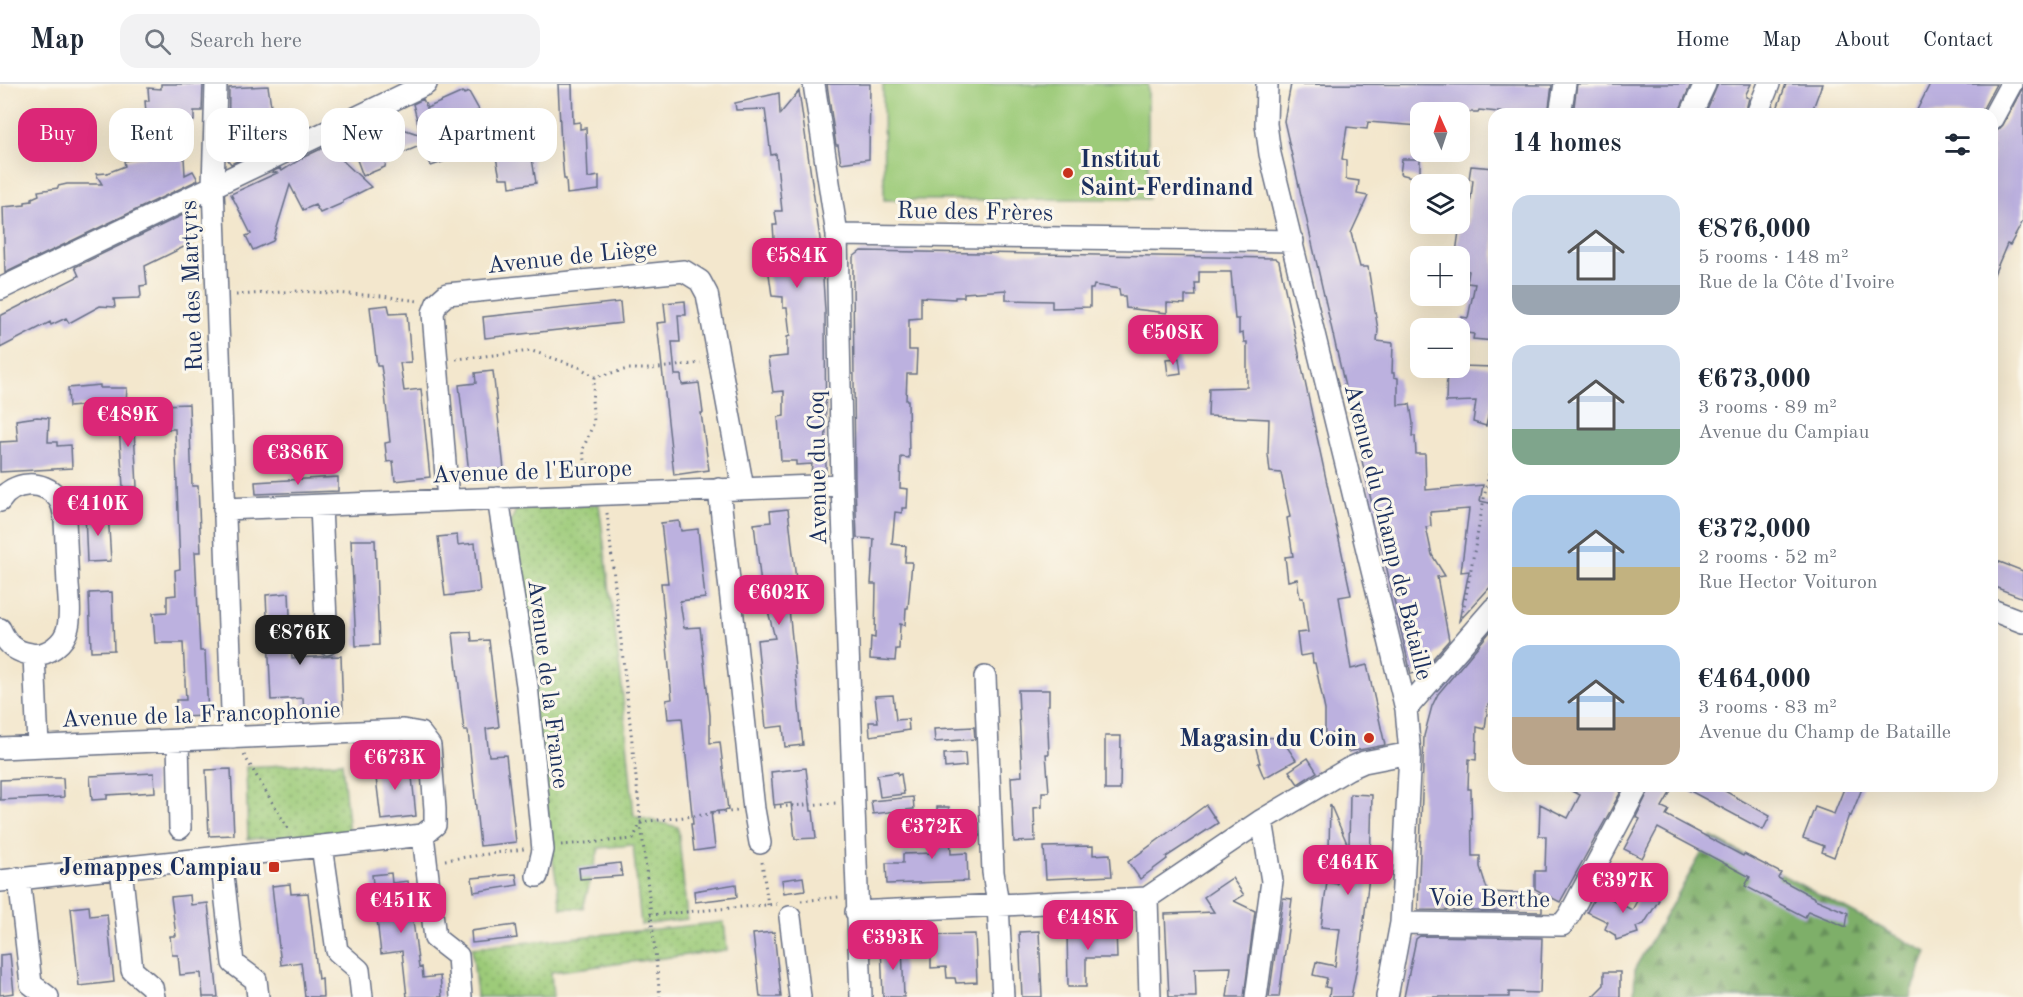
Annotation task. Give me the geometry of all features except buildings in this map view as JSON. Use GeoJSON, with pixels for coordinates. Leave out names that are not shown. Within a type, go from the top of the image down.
{"type":"FeatureCollection","features":[{"type":"Feature","properties":{"kind":"street","name":"Rue des Martyrs"},"geometry":{"type":"LineString","coordinates":[[216,84],[213,186],[233,738]]}},
{"type":"Feature","properties":{"kind":"street"},"geometry":{"type":"LineString","coordinates":[[0,289],[426,84]]}},
{"type":"Feature","properties":{"kind":"street","name":"Avenue du Coq"},"geometry":{"type":"LineString","coordinates":[[814,84],[837,235],[842,485],[861,997]]}},
{"type":"Feature","properties":{"kind":"street","name":"Avenue du Champ de Bataille"},"geometry":{"type":"LineString","coordinates":[[1267,84],[1266,124],[1270,154],[1406,709],[1410,753],[1401,923],[1387,997]]}},
{"type":"Feature","properties":{"kind":"street"},"geometry":{"type":"LineString","coordinates":[[1561,108],[1565,84]]}},
{"type":"Feature","properties":{"kind":"street"},"geometry":{"type":"LineString","coordinates":[[1694,108],[1705,84]]}},
{"type":"Feature","properties":{"kind":"street"},"geometry":{"type":"LineString","coordinates":[[1759,108],[1769,84]]}},
{"type":"Feature","properties":{"kind":"street"},"geometry":{"type":"LineString","coordinates":[[1998,108],[2010,84]]}},
{"type":"Feature","properties":{"kind":"street","name":"Rue des Frères"},"geometry":{"type":"LineString","coordinates":[[837,235],[1293,241]]}},
{"type":"Feature","properties":{"kind":"street","name":"Avenue de Liège"},"geometry":{"type":"LineString","coordinates":[[437,303],[447,294],[684,271],[700,281],[707,294],[743,488]]}},
{"type":"Feature","properties":{"kind":"street"},"geometry":{"type":"LineString","coordinates":[[437,303],[433,313],[448,500]]}},
{"type":"Feature","properties":{"kind":"street"},"geometry":{"type":"LineString","coordinates":[[0,501],[14,488],[31,484],[53,493],[64,509],[69,604],[69,626],[62,640],[53,648],[34,655],[15,649],[5,639],[0,629]]}},
{"type":"Feature","properties":{"kind":"street","name":"Avenue de l'Europe"},"geometry":{"type":"LineString","coordinates":[[224,509],[842,485]]}},
{"type":"Feature","properties":{"kind":"street"},"geometry":{"type":"LineString","coordinates":[[719,489],[754,809],[760,843]]}},
{"type":"Feature","properties":{"kind":"street","name":"Avenue de la France"},"geometry":{"type":"LineString","coordinates":[[498,498],[527,685],[543,847],[537,876]]}},
{"type":"Feature","properties":{"kind":"street"},"geometry":{"type":"LineString","coordinates":[[321,506],[327,644]]}},
{"type":"Feature","properties":{"kind":"street"},"geometry":{"type":"LineString","coordinates":[[1998,612],[2023,622]]}},
{"type":"Feature","properties":{"kind":"street"},"geometry":{"type":"LineString","coordinates":[[1406,709],[1488,616]]}},
{"type":"Feature","properties":{"kind":"street"},"geometry":{"type":"LineString","coordinates":[[34,655],[38,746]]}},
{"type":"Feature","properties":{"kind":"street"},"geometry":{"type":"LineString","coordinates":[[985,677],[993,872],[998,905],[1003,997]]}},
{"type":"Feature","properties":{"kind":"street","name":"Avenue de la Francophonie"},"geometry":{"type":"LineString","coordinates":[[0,748],[403,730],[420,733],[430,746],[435,809],[435,825],[423,835]]}},
{"type":"Feature","properties":{"kind":"street"},"geometry":{"type":"LineString","coordinates":[[178,740],[180,828]]}},
{"type":"Feature","properties":{"kind":"street"},"geometry":{"type":"LineString","coordinates":[[856,904],[998,905],[1147,898],[1263,820],[1348,769],[1364,762],[1410,753]]}},
{"type":"Feature","properties":{"kind":"street","name":"Voie Berthe"},"geometry":{"type":"LineString","coordinates":[[1401,923],[1562,925],[1635,792]]}},
{"type":"Feature","properties":{"kind":"street"},"geometry":{"type":"LineString","coordinates":[[1256,997],[1272,881],[1263,820]]}},
{"type":"Feature","properties":{"kind":"street"},"geometry":{"type":"LineString","coordinates":[[48,997],[31,984],[10,879],[423,835],[435,938],[458,956],[461,997]]}},
{"type":"Feature","properties":{"kind":"street"},"geometry":{"type":"LineString","coordinates":[[322,846],[337,951],[359,970],[362,997]]}},
{"type":"Feature","properties":{"kind":"street"},"geometry":{"type":"LineString","coordinates":[[221,857],[233,963],[256,980],[258,997]]}},
{"type":"Feature","properties":{"kind":"street"},"geometry":{"type":"LineString","coordinates":[[121,868],[132,970],[152,987],[154,997]]}},
{"type":"Feature","properties":{"kind":"street"},"geometry":{"type":"LineString","coordinates":[[1147,898],[1150,997]]}},
{"type":"Feature","properties":{"kind":"street"},"geometry":{"type":"LineString","coordinates":[[790,907],[800,997]]}},
{"type":"Feature","properties":{"kind":"path"},"geometry":{"type":"LineString","coordinates":[[217,297],[298,291],[382,296],[437,303]]}},
{"type":"Feature","properties":{"kind":"path"},"geometry":{"type":"LineString","coordinates":[[437,361],[532,351],[579,367],[595,377],[628,369],[650,369],[719,360]]}},
{"type":"Feature","properties":{"kind":"path"},"geometry":{"type":"LineString","coordinates":[[595,377],[592,400],[594,422],[583,449],[585,460],[602,482],[605,493],[660,997]]}},
{"type":"Feature","properties":{"kind":"path"},"geometry":{"type":"LineString","coordinates":[[1462,647],[1462,613],[1488,476]]}},
{"type":"Feature","properties":{"kind":"path"},"geometry":{"type":"LineString","coordinates":[[233,738],[301,848]]}},
{"type":"Feature","properties":{"kind":"path"},"geometry":{"type":"LineString","coordinates":[[641,822],[754,809],[853,803]]}},
{"type":"Feature","properties":{"kind":"path"},"geometry":{"type":"LineString","coordinates":[[451,860],[543,847],[633,839],[641,822]]}},
{"type":"Feature","properties":{"kind":"path"},"geometry":{"type":"LineString","coordinates":[[760,843],[768,905]]}},
{"type":"Feature","properties":{"kind":"path"},"geometry":{"type":"LineString","coordinates":[[650,915],[768,905],[790,907],[856,904]]}},
{"type":"Feature","properties":{"kind":"green space"},"geometry":{"type":"Polygon","coordinates":[[[883,84],[1148,84],[1148,199],[884,200],[883,84]]]}},
{"type":"Feature","properties":{"kind":"green space"},"geometry":{"type":"Polygon","coordinates":[[[599,504],[622,687],[634,816],[678,827],[687,919],[641,925],[633,845],[599,848],[583,908],[561,908],[552,855],[510,523],[516,510],[599,504]]]}},
{"type":"Feature","properties":{"kind":"green space"},"geometry":{"type":"Polygon","coordinates":[[[342,762],[349,833],[248,839],[246,767],[342,762]]]}},
{"type":"Feature","properties":{"kind":"green space"},"geometry":{"type":"Polygon","coordinates":[[[1711,837],[1927,952],[1910,997],[1634,997],[1635,968],[1711,837]]]}},
{"type":"Feature","properties":{"kind":"green space"},"geometry":{"type":"Polygon","coordinates":[[[724,922],[727,950],[551,972],[553,997],[477,997],[472,948],[724,922]]]}},
{"type":"Feature","properties":{"kind":"place","name":"Institut Saint-Ferdinand"},"geometry":{"type":"Point","coordinates":[1068,173]}},
{"type":"Feature","properties":{"kind":"place","name":"Magasin du Coin"},"geometry":{"type":"Point","coordinates":[1369,738]}},
{"type":"Feature","properties":{"kind":"place","name":"Jemappes Campiau"},"geometry":{"type":"Point","coordinates":[274,867]}}]}
